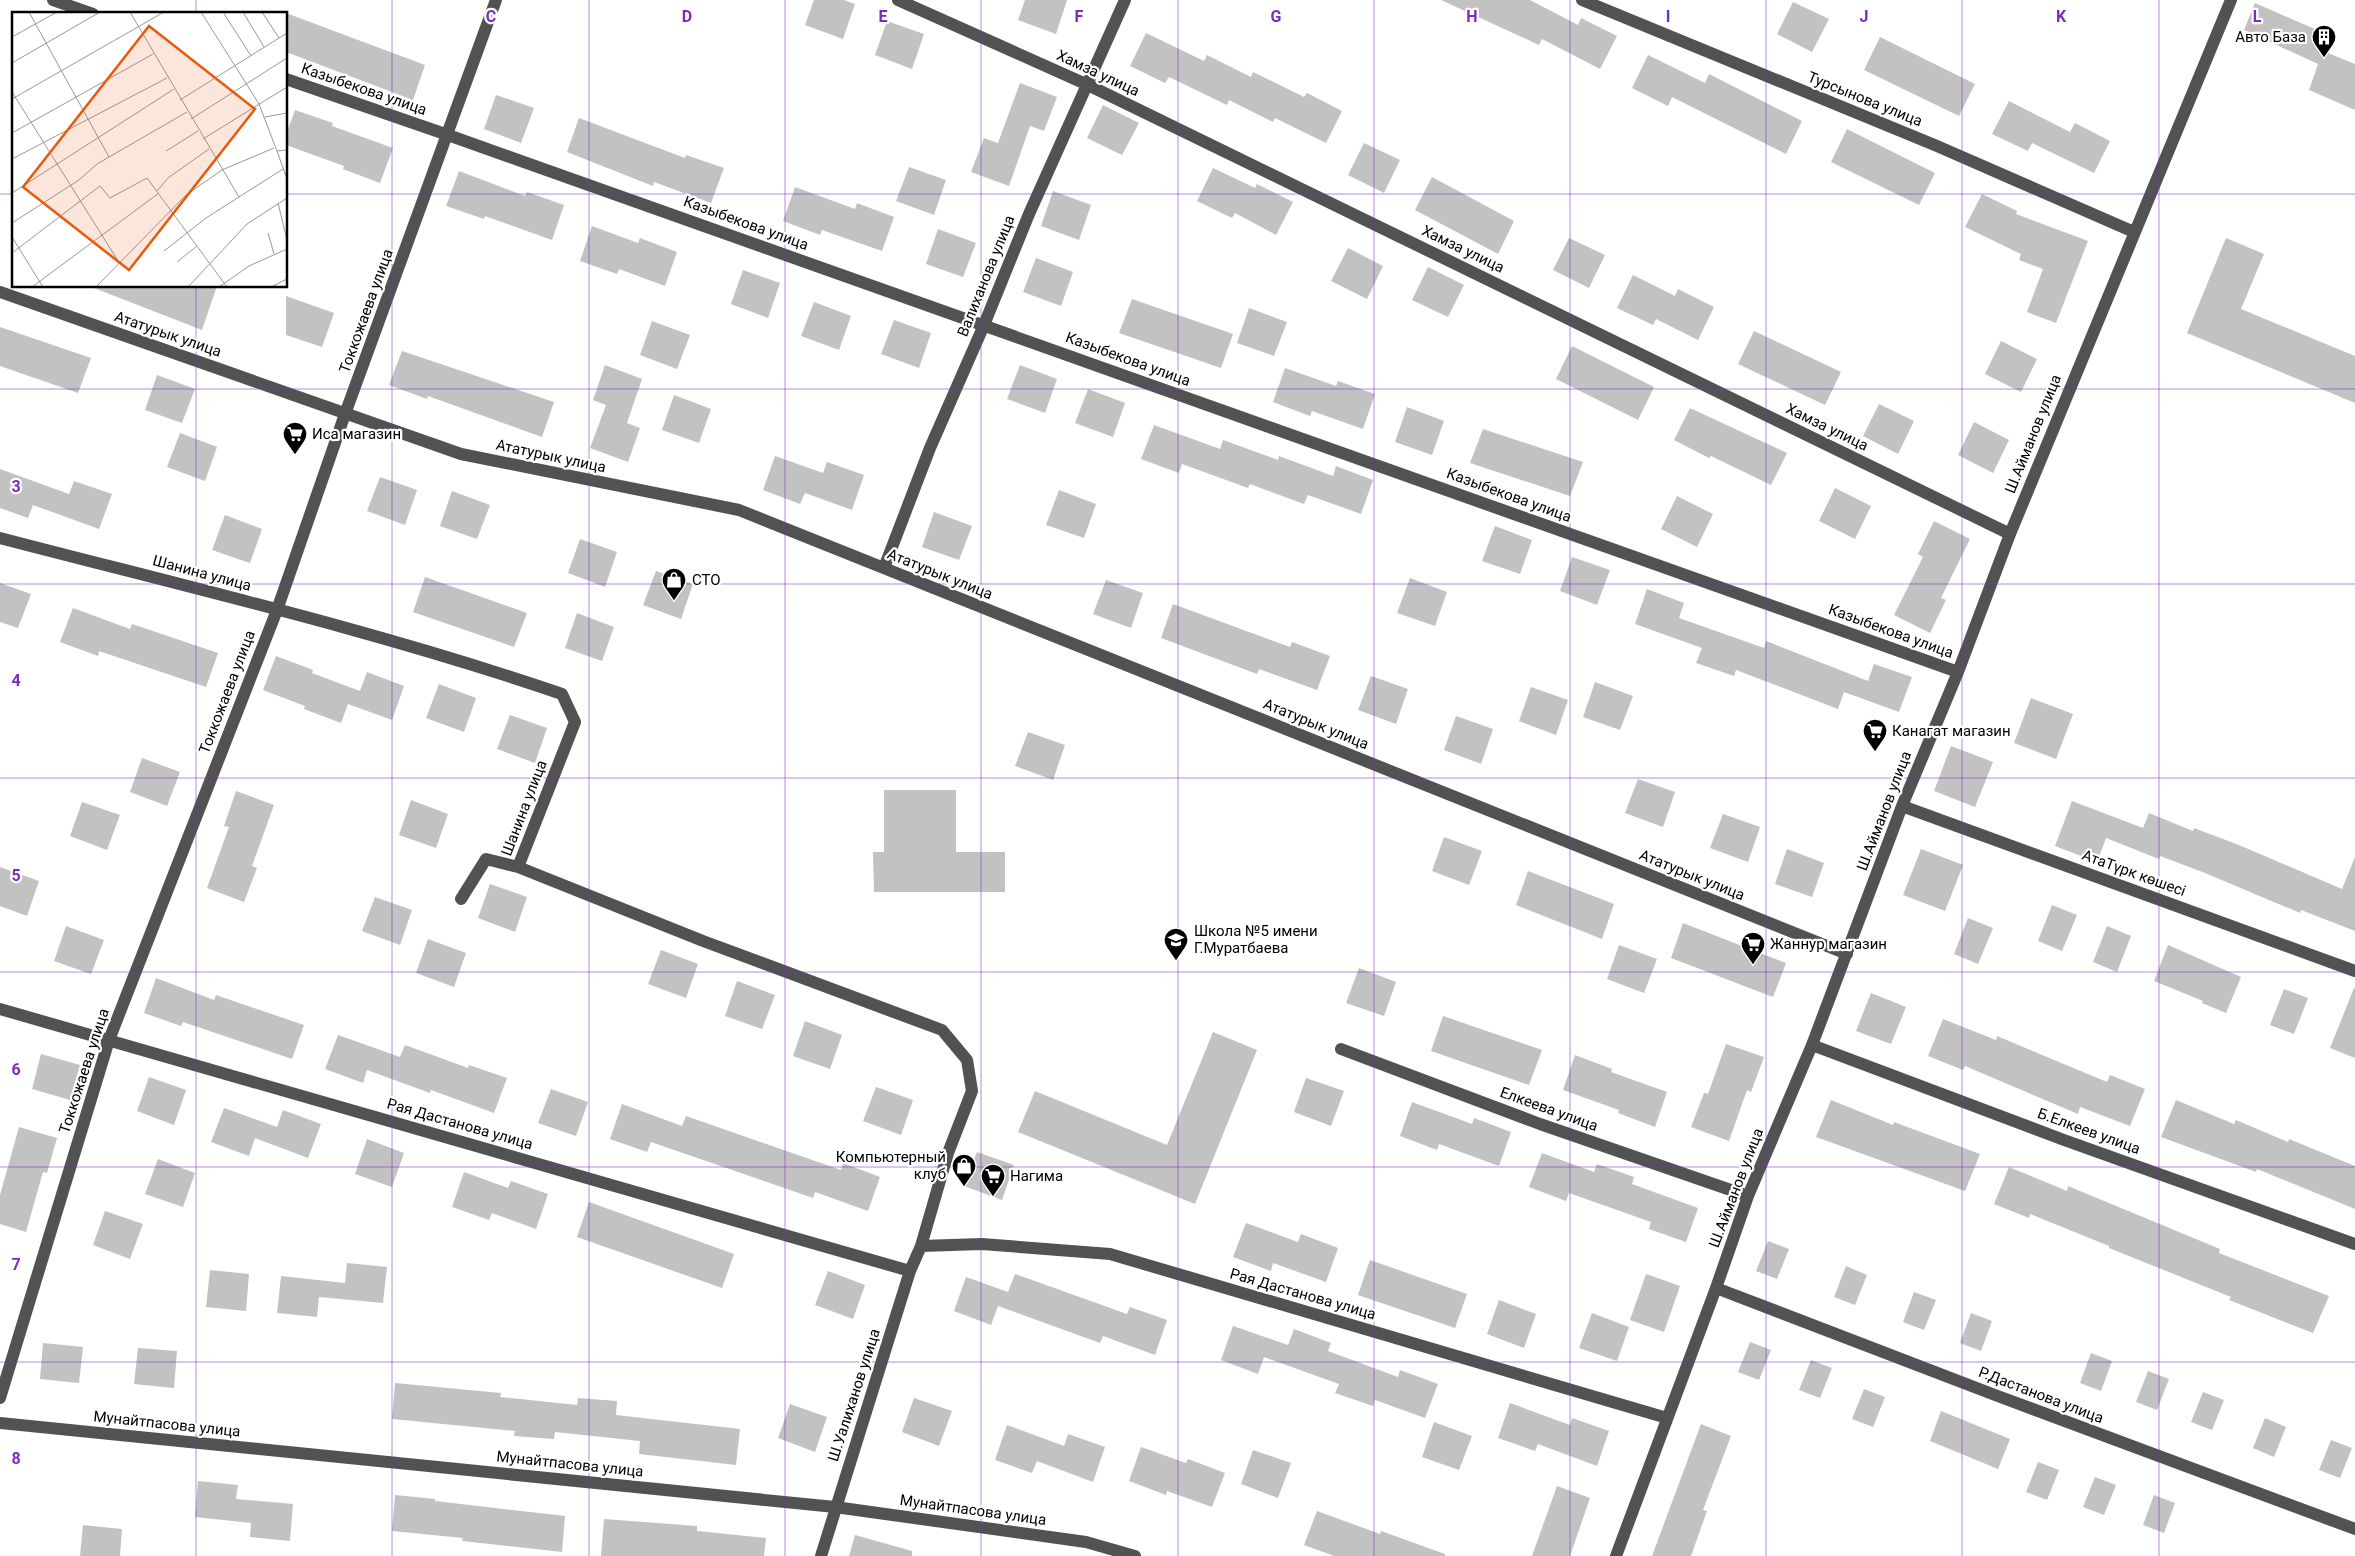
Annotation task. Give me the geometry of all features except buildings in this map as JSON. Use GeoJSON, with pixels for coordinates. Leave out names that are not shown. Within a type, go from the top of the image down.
{"type":"FeatureCollection","features":[{"type":"Feature","properties":{"kind":"street"},"geometry":{"type":"LineString","coordinates":[[53,0],[87,12]]}},
{"type":"Feature","properties":{"kind":"street","name":"Токкожаева улица"},"geometry":{"type":"LineString","coordinates":[[0,1398],[109,1040],[277,610],[345,414],[496,0]]}},
{"type":"Feature","properties":{"kind":"street","name":"Хамза улица"},"geometry":{"type":"LineString","coordinates":[[898,0],[1088,85],[2010,534]]}},
{"type":"Feature","properties":{"kind":"street","name":"Валиханова улица"},"geometry":{"type":"LineString","coordinates":[[884,568],[930,448],[984,325],[1029,214],[1125,0]]}},
{"type":"Feature","properties":{"kind":"street","name":"Турсынова улица"},"geometry":{"type":"LineString","coordinates":[[1582,0],[1937,146],[2134,232]]}},
{"type":"Feature","properties":{"kind":"street","name":"Ш.Айманов улица"},"geometry":{"type":"LineString","coordinates":[[1616,1556],[1716,1288],[1748,1196],[1812,1045],[1902,806],[1958,672],[2010,534],[2231,0]]}},
{"type":"Feature","properties":{"kind":"street","name":"Казыбекова улица"},"geometry":{"type":"LineString","coordinates":[[288,80],[1958,672]]}},
{"type":"Feature","properties":{"kind":"street","name":"Ататурык улица"},"geometry":{"type":"LineString","coordinates":[[0,292],[461,454],[739,510],[1846,954]]}},
{"type":"Feature","properties":{"kind":"street","name":"Шанина улица"},"geometry":{"type":"LineString","coordinates":[[0,538],[277,610],[508,675],[562,694],[575,722],[518,867],[703,940],[942,1030],[968,1060],[972,1091],[948,1153],[921,1246]]}},
{"type":"Feature","properties":{"kind":"street","name":"АтаТүрк көшесі"},"geometry":{"type":"LineString","coordinates":[[1902,806],[2355,972]]}},
{"type":"Feature","properties":{"kind":"street"},"geometry":{"type":"LineString","coordinates":[[461,899],[486,859],[518,867]]}},
{"type":"Feature","properties":{"kind":"street","name":"Рая Дастанова улица"},"geometry":{"type":"LineString","coordinates":[[0,1009],[910,1271]]}},
{"type":"Feature","properties":{"kind":"street","name":"Б.Елкеев улица"},"geometry":{"type":"LineString","coordinates":[[1812,1045],[2064,1140],[2355,1244]]}},
{"type":"Feature","properties":{"kind":"street","name":"Елкеева улица"},"geometry":{"type":"LineString","coordinates":[[1341,1048],[1540,1124],[1748,1196]]}},
{"type":"Feature","properties":{"kind":"street","name":"Рая Дастанова улица"},"geometry":{"type":"LineString","coordinates":[[921,1246],[982,1244],[1110,1254],[1667,1418]]}},
{"type":"Feature","properties":{"kind":"street","name":"Ш.Уалиханов улица"},"geometry":{"type":"LineString","coordinates":[[822,1556],[835,1507],[910,1271],[921,1246]]}},
{"type":"Feature","properties":{"kind":"street","name":"Р.Дастанова улица"},"geometry":{"type":"LineString","coordinates":[[1716,1288],[1995,1395],[2355,1529]]}},
{"type":"Feature","properties":{"kind":"street","name":"Мунайтпасова улица"},"geometry":{"type":"LineString","coordinates":[[0,1423],[835,1507],[1086,1542],[1135,1556]]}},
{"type":"Feature","properties":{"kind":"place","name":"Авто База"},"geometry":{"type":"Point","coordinates":[2324,58]}},
{"type":"Feature","properties":{"kind":"place","name":"Иса магазин"},"geometry":{"type":"Point","coordinates":[295,455]}},
{"type":"Feature","properties":{"kind":"place","name":"СТО"},"geometry":{"type":"Point","coordinates":[674,601]}},
{"type":"Feature","properties":{"kind":"place","name":"Канагат магазин"},"geometry":{"type":"Point","coordinates":[1875,752]}},
{"type":"Feature","properties":{"kind":"place","name":"Школа №5 имени Г.Муратбаева"},"geometry":{"type":"Point","coordinates":[1176,961]}},
{"type":"Feature","properties":{"kind":"place","name":"Жаннур магазин"},"geometry":{"type":"Point","coordinates":[1753,965]}},
{"type":"Feature","properties":{"kind":"place","name":"Компьютерный клуб"},"geometry":{"type":"Point","coordinates":[964,1187]}},
{"type":"Feature","properties":{"kind":"place","name":"Нагима"},"geometry":{"type":"Point","coordinates":[993,1197]}}]}
